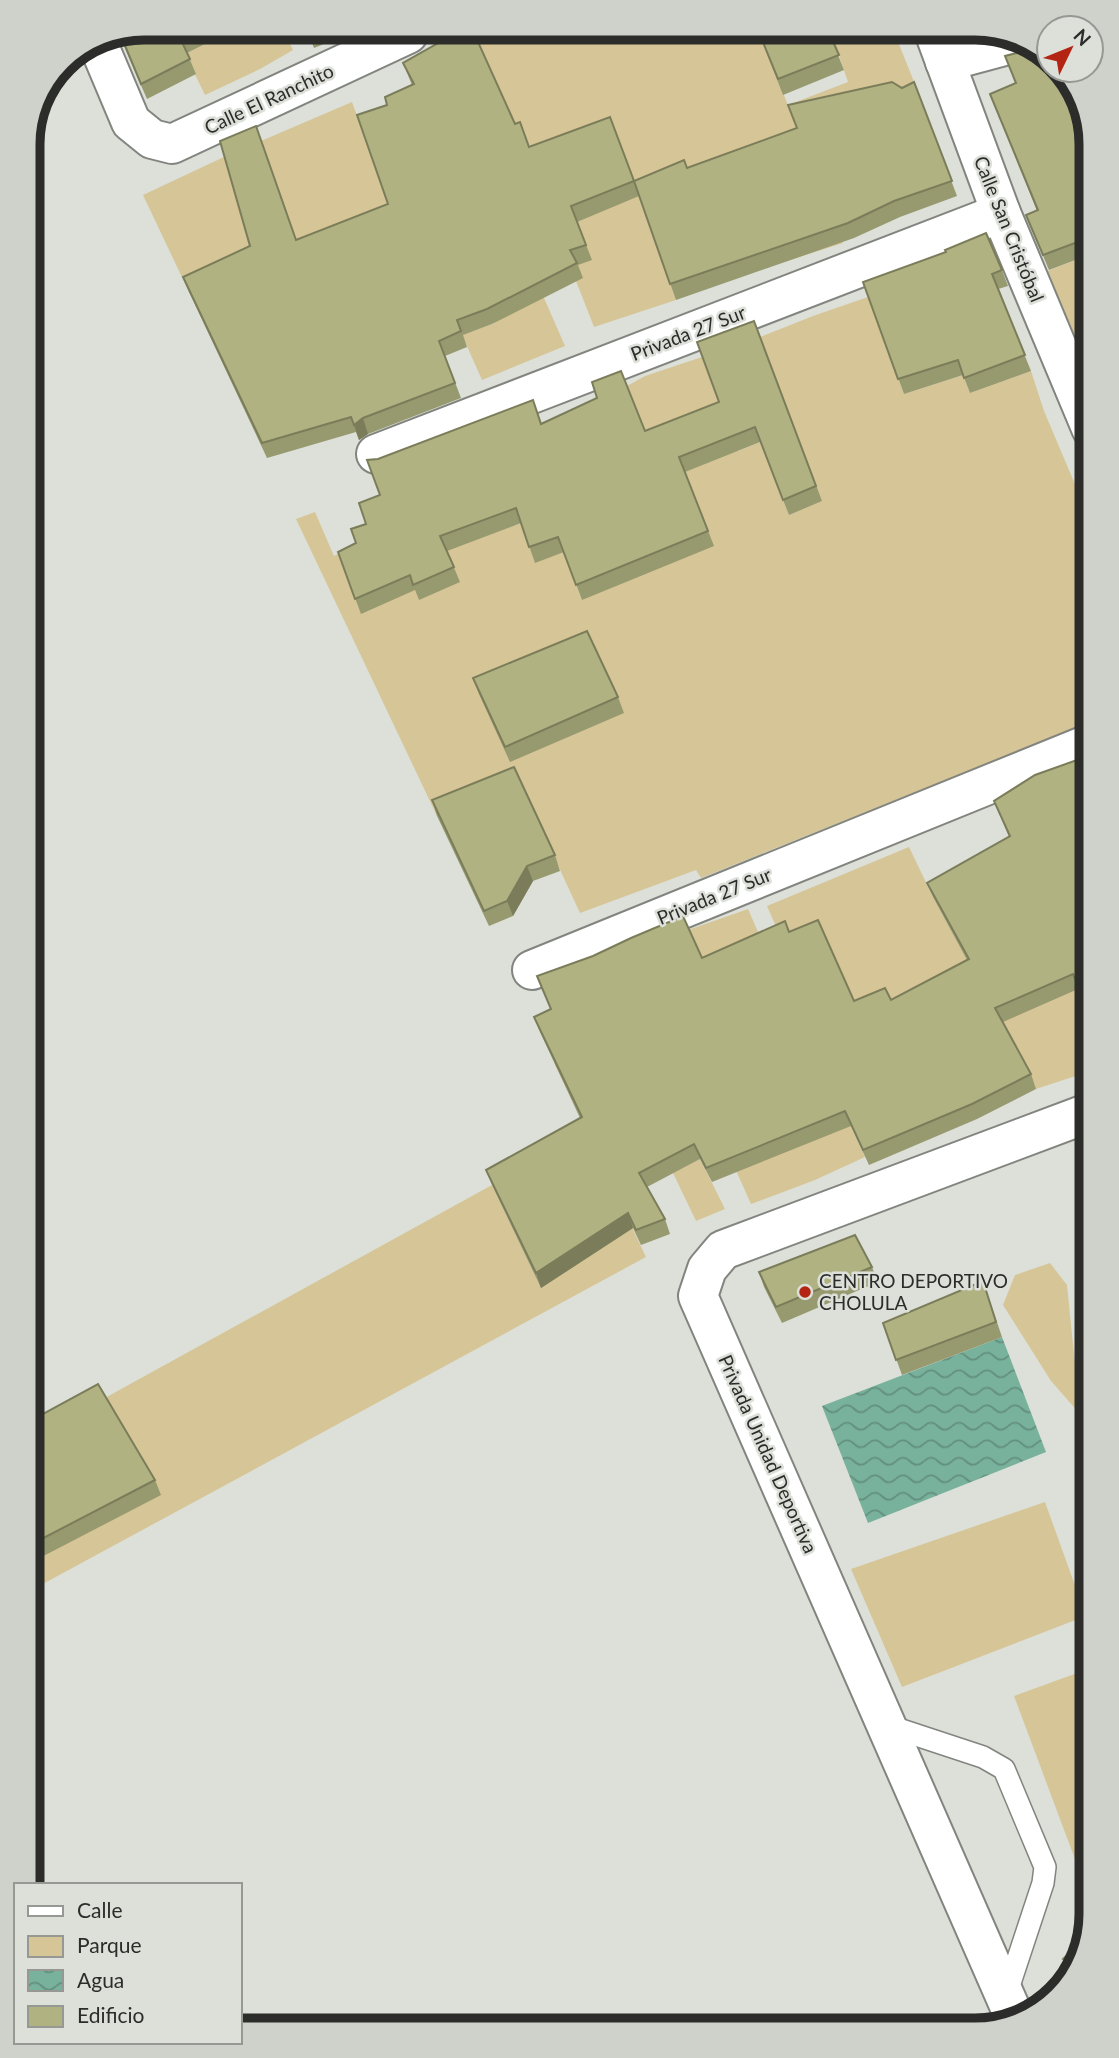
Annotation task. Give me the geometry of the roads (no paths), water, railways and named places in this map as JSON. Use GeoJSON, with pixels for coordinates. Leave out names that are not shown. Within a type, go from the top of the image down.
{"type":"FeatureCollection","features":[{"type":"Feature","properties":{"kind":"street","name":"Calle El Ranchito"},"geometry":{"type":"LineString","coordinates":[[101,50],[131,122],[152,139],[172,144],[395,40]]}},
{"type":"Feature","properties":{"kind":"street"},"geometry":{"type":"LineString","coordinates":[[939,45],[996,43]]}},
{"type":"Feature","properties":{"kind":"street","name":"Calle San Cristóbal"},"geometry":{"type":"LineString","coordinates":[[939,45],[1001,213],[1079,399]]}},
{"type":"Feature","properties":{"kind":"street","name":"Privada 27 Sur"},"geometry":{"type":"LineString","coordinates":[[376,454],[1001,213]]}},
{"type":"Feature","properties":{"kind":"street","name":"Privada 27 Sur"},"geometry":{"type":"LineString","coordinates":[[532,970],[1079,748]]}},
{"type":"Feature","properties":{"kind":"street","name":"Privada Unidad Deportiva"},"geometry":{"type":"LineString","coordinates":[[1010,2009],[698,1296],[707,1269],[723,1250],[1079,1116]]}},
{"type":"Feature","properties":{"kind":"lane"},"geometry":{"type":"LineString","coordinates":[[887,1725],[983,1757],[1004,1769],[1045,1867],[1010,2009]]}},
{"type":"Feature","properties":{"kind":"water"},"geometry":{"type":"Polygon","coordinates":[[[1002,1337],[1046,1452],[868,1523],[822,1406],[1002,1337]]]}},
{"type":"Feature","properties":{"kind":"place","name":"CENTRO DEPORTIVO CHOLULA"},"geometry":{"type":"Point","coordinates":[805,1292]}}]}
